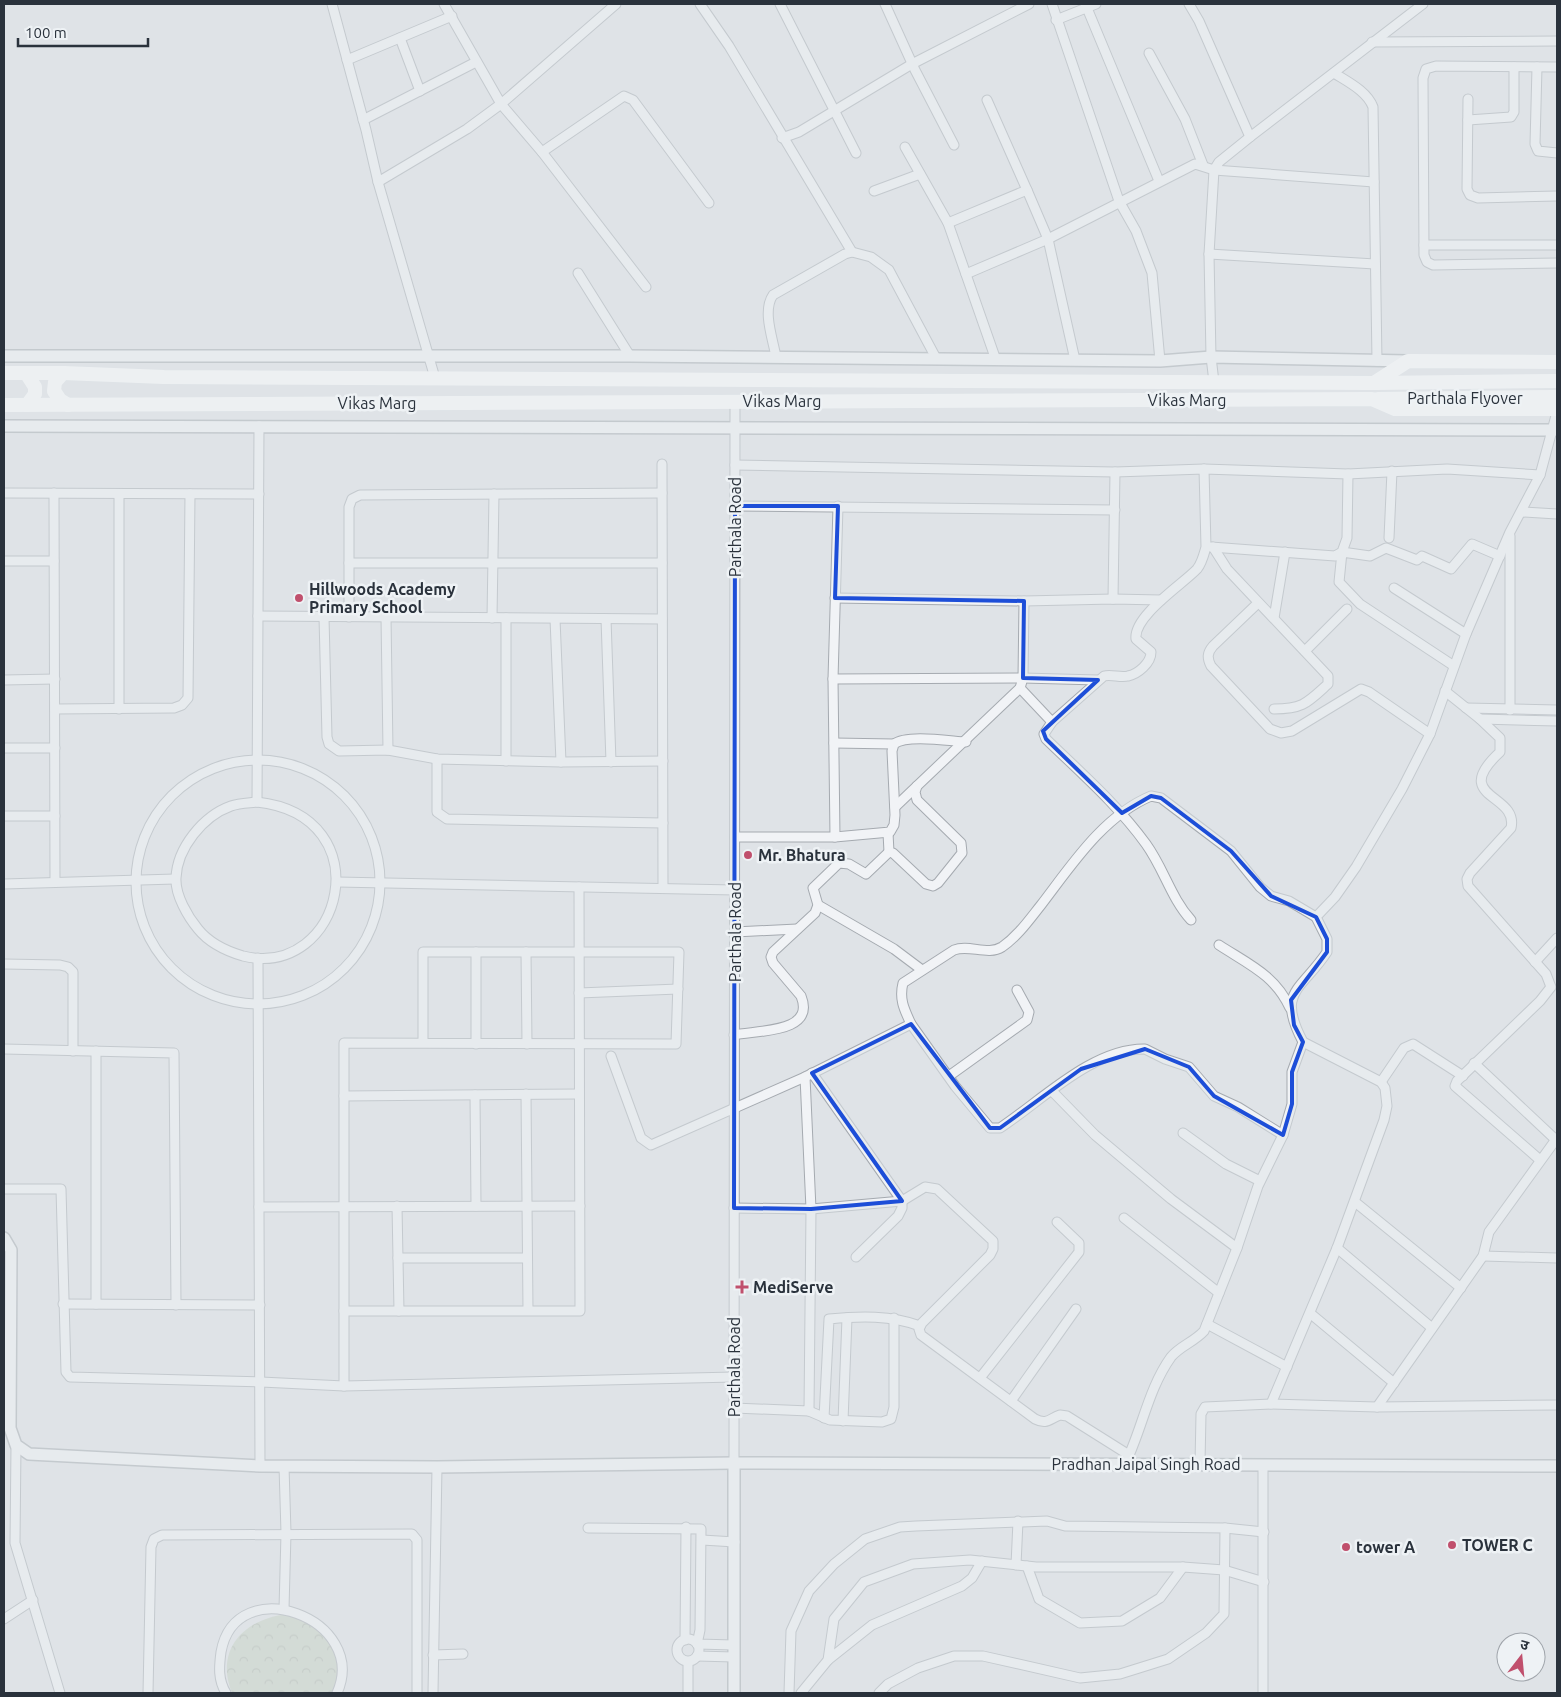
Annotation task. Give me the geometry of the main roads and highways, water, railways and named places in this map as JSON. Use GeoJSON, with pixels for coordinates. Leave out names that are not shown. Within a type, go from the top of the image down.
{"type":"FeatureCollection","features":[{"type":"Feature","properties":{"kind":"main road"},"geometry":{"type":"LineString","coordinates":[[1374,383],[1408,362],[1557,362]]}},
{"type":"Feature","properties":{"kind":"main road","name":"Vikas Marg"},"geometry":{"type":"LineString","coordinates":[[4,373],[164,377],[1374,383]]}},
{"type":"Feature","properties":{"kind":"main road"},"geometry":{"type":"LineString","coordinates":[[26,373],[35,387],[35,394],[28,405]]}},
{"type":"Feature","properties":{"kind":"main road"},"geometry":{"type":"LineString","coordinates":[[63,373],[55,382],[54,391],[60,400],[68,405]]}},
{"type":"Feature","properties":{"kind":"main road","name":"Parthala Flyover"},"geometry":{"type":"LineString","coordinates":[[1374,383],[1557,381]]}},
{"type":"Feature","properties":{"kind":"main road","name":"Parthala Flyover"},"geometry":{"type":"LineString","coordinates":[[1372,399],[1557,397]]}},
{"type":"Feature","properties":{"kind":"main road","name":"Vikas Marg"},"geometry":{"type":"LineString","coordinates":[[4,405],[1372,399],[1395,409],[1557,410]]}},
{"type":"Feature","properties":{"kind":"place","name":"Hillwoods Academy Primary School"},"geometry":{"type":"Point","coordinates":[299,598]}},
{"type":"Feature","properties":{"kind":"place","name":"Mr. Bhatura"},"geometry":{"type":"Point","coordinates":[748,855]}},
{"type":"Feature","properties":{"kind":"place","name":"MediServe"},"geometry":{"type":"Point","coordinates":[742,1287]}},
{"type":"Feature","properties":{"kind":"place","name":"TOWER C"},"geometry":{"type":"Point","coordinates":[1452,1545]}},
{"type":"Feature","properties":{"kind":"place","name":"tower A"},"geometry":{"type":"Point","coordinates":[1346,1547]}}]}
